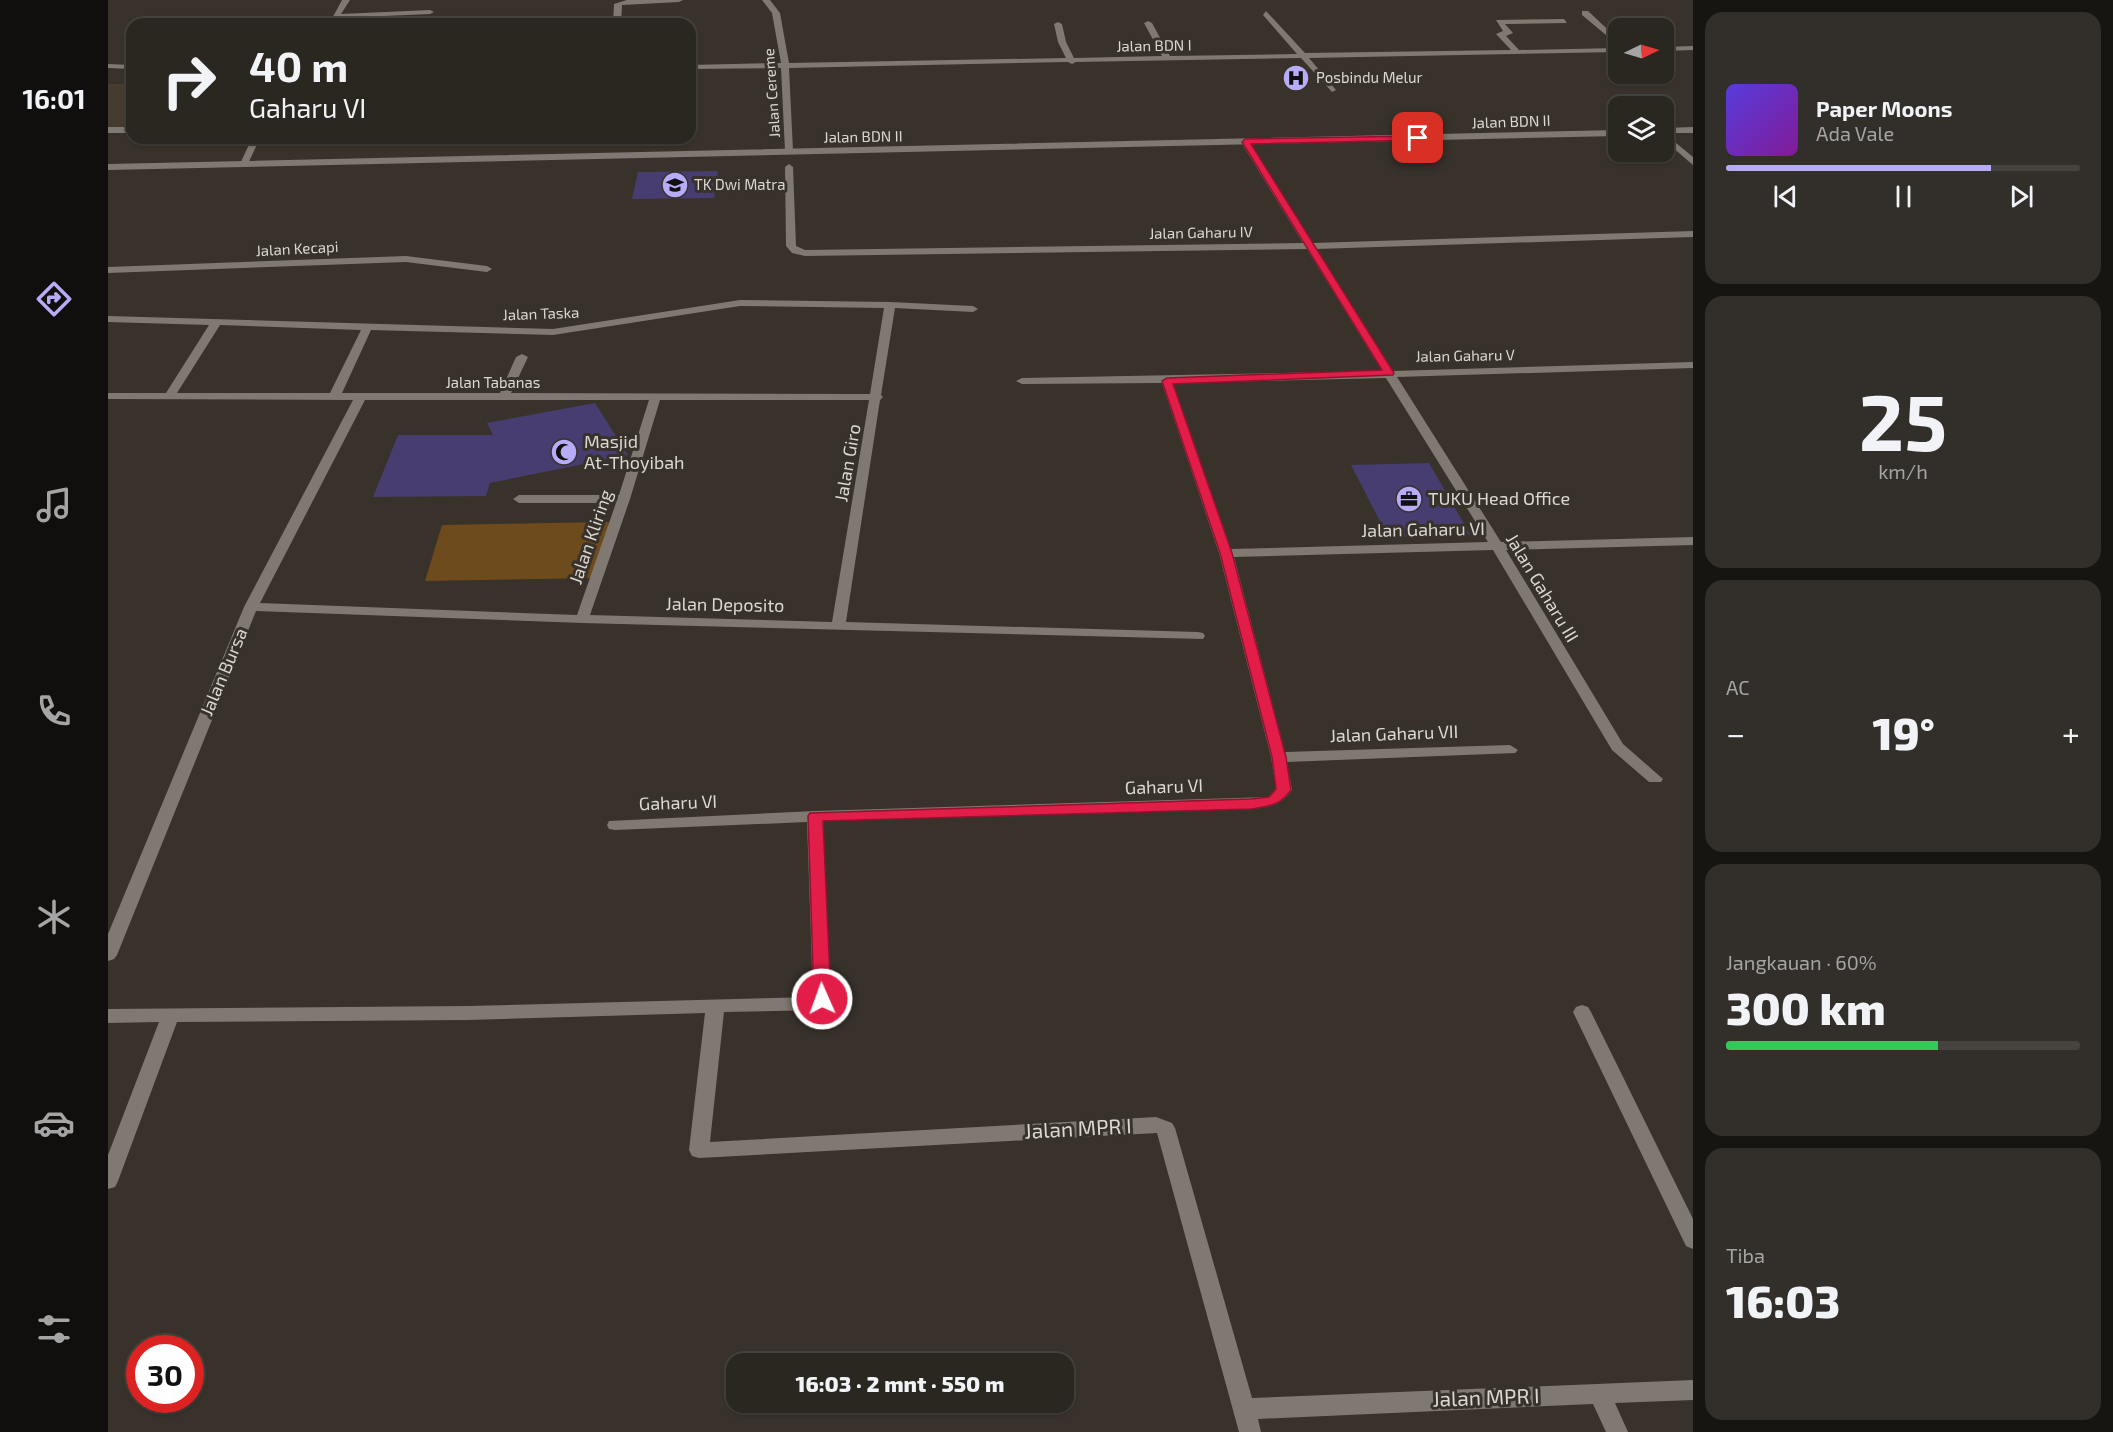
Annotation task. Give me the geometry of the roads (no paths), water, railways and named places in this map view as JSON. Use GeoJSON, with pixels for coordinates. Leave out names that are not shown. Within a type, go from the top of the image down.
{"type":"FeatureCollection","features":[{"type":"Feature","properties":{"kind":"street"},"geometry":{"type":"LineString","coordinates":[[336,16],[346,0]]}},
{"type":"Feature","properties":{"kind":"street"},"geometry":{"type":"LineString","coordinates":[[617,18],[618,4],[632,1],[679,0]]}},
{"type":"Feature","properties":{"kind":"street","name":"Jalan Cereme"},"geometry":{"type":"LineString","coordinates":[[766,0],[776,13],[785,65],[789,151]]}},
{"type":"Feature","properties":{"kind":"street"},"geometry":{"type":"LineString","coordinates":[[336,16],[430,12]]}},
{"type":"Feature","properties":{"kind":"street"},"geometry":{"type":"LineString","coordinates":[[1266,13],[1332,90]]}},
{"type":"Feature","properties":{"kind":"street"},"geometry":{"type":"LineString","coordinates":[[1585,13],[1608,34]]}},
{"type":"Feature","properties":{"kind":"street"},"geometry":{"type":"LineString","coordinates":[[1518,53],[1500,34],[1509,32],[1499,22],[1564,21]]}},
{"type":"Feature","properties":{"kind":"street"},"geometry":{"type":"LineString","coordinates":[[1148,23],[1168,59]]}},
{"type":"Feature","properties":{"kind":"street"},"geometry":{"type":"LineString","coordinates":[[1058,24],[1062,42],[1072,62]]}},
{"type":"Feature","properties":{"kind":"street"},"geometry":{"type":"LineString","coordinates":[[1674,49],[1693,48]]}},
{"type":"Feature","properties":{"kind":"street","name":"Jalan BDN I"},"geometry":{"type":"LineString","coordinates":[[696,67],[1072,62],[1608,50]]}},
{"type":"Feature","properties":{"kind":"street"},"geometry":{"type":"LineString","coordinates":[[108,66],[126,67]]}},
{"type":"Feature","properties":{"kind":"street"},"geometry":{"type":"LineString","coordinates":[[108,130],[126,130]]}},
{"type":"Feature","properties":{"kind":"street"},"geometry":{"type":"LineString","coordinates":[[1674,131],[1693,130]]}},
{"type":"Feature","properties":{"kind":"street","name":"Jalan BDN II"},"geometry":{"type":"LineString","coordinates":[[108,167],[1608,133]]}},
{"type":"Feature","properties":{"kind":"street","name":"Jalan Gaharu III"},"geometry":{"type":"LineString","coordinates":[[1245,142],[1497,546],[1617,747],[1655,779]]}},
{"type":"Feature","properties":{"kind":"street"},"geometry":{"type":"LineString","coordinates":[[244,164],[253,144]]}},
{"type":"Feature","properties":{"kind":"street"},"geometry":{"type":"LineString","coordinates":[[1674,145],[1693,162]]}},
{"type":"Feature","properties":{"kind":"street","name":"Jalan Gaharu IV"},"geometry":{"type":"LineString","coordinates":[[789,167],[791,246],[795,251],[805,253],[1309,246],[1693,234]]}},
{"type":"Feature","properties":{"kind":"street","name":"Jalan Kecapi"},"geometry":{"type":"LineString","coordinates":[[108,270],[406,259],[487,269]]}},
{"type":"Feature","properties":{"kind":"street","name":"Jalan Taska"},"geometry":{"type":"LineString","coordinates":[[108,319],[553,332],[733,303],[890,305],[973,309]]}},
{"type":"Feature","properties":{"kind":"street","name":"Jalan Giro"},"geometry":{"type":"LineString","coordinates":[[838,626],[877,397],[890,305]]}},
{"type":"Feature","properties":{"kind":"street"},"geometry":{"type":"LineString","coordinates":[[170,395],[217,321]]}},
{"type":"Feature","properties":{"kind":"street"},"geometry":{"type":"LineString","coordinates":[[334,397],[367,328]]}},
{"type":"Feature","properties":{"kind":"street"},"geometry":{"type":"LineString","coordinates":[[503,398],[522,357]]}},
{"type":"Feature","properties":{"kind":"street","name":"Jalan Gaharu V"},"geometry":{"type":"LineString","coordinates":[[1022,381],[1167,381],[1693,365]]}},
{"type":"Feature","properties":{"kind":"street","name":"Gaharu VI"},"geometry":{"type":"LineString","coordinates":[[615,825],[1273,801],[1284,790],[1279,757],[1226,553],[1167,381]]}},
{"type":"Feature","properties":{"kind":"street","name":"Jalan Tabanas"},"geometry":{"type":"LineString","coordinates":[[108,396],[877,397]]}},
{"type":"Feature","properties":{"kind":"street","name":"Jalan Bursa"},"geometry":{"type":"LineString","coordinates":[[108,955],[251,607],[360,398]]}},
{"type":"Feature","properties":{"kind":"street","name":"Jalan Kliring"},"geometry":{"type":"LineString","coordinates":[[582,619],[656,398]]}},
{"type":"Feature","properties":{"kind":"street"},"geometry":{"type":"LineString","coordinates":[[519,499],[624,499]]}},
{"type":"Feature","properties":{"kind":"street","name":"Jalan Gaharu VI"},"geometry":{"type":"LineString","coordinates":[[1226,553],[1693,541]]}},
{"type":"Feature","properties":{"kind":"street","name":"Jalan Deposito"},"geometry":{"type":"LineString","coordinates":[[251,607],[582,619],[1198,636]]}},
{"type":"Feature","properties":{"kind":"street","name":"Jalan Gaharu VII"},"geometry":{"type":"LineString","coordinates":[[1279,757],[1510,750]]}},
{"type":"Feature","properties":{"kind":"street"},"geometry":{"type":"LineString","coordinates":[[108,1016],[468,1013],[820,1003],[822,999],[815,816]]}},
{"type":"Feature","properties":{"kind":"street","name":"Jalan MPR I"},"geometry":{"type":"LineString","coordinates":[[715,1006],[699,1150],[1160,1125],[1166,1130],[1250,1432]]}},
{"type":"Feature","properties":{"kind":"street"},"geometry":{"type":"LineString","coordinates":[[1582,1012],[1693,1240]]}},
{"type":"Feature","properties":{"kind":"street"},"geometry":{"type":"LineString","coordinates":[[108,1181],[171,1014]]}},
{"type":"Feature","properties":{"kind":"street","name":"Jalan MPR I"},"geometry":{"type":"LineString","coordinates":[[1244,1409],[1693,1390]]}},
{"type":"Feature","properties":{"kind":"street"},"geometry":{"type":"LineString","coordinates":[[1600,1394],[1617,1432]]}},
{"type":"Feature","properties":{"kind":"place","name":"Posbindu Melur"},"geometry":{"type":"Point","coordinates":[1296,78]}},
{"type":"Feature","properties":{"kind":"place","name":"TK Dwi Matra"},"geometry":{"type":"Point","coordinates":[675,185]}},
{"type":"Feature","properties":{"kind":"place","name":"Masjid At-Thoyibah"},"geometry":{"type":"Point","coordinates":[564,452]}},
{"type":"Feature","properties":{"kind":"place","name":"TUKU Head Office"},"geometry":{"type":"Point","coordinates":[1409,499]}}]}
